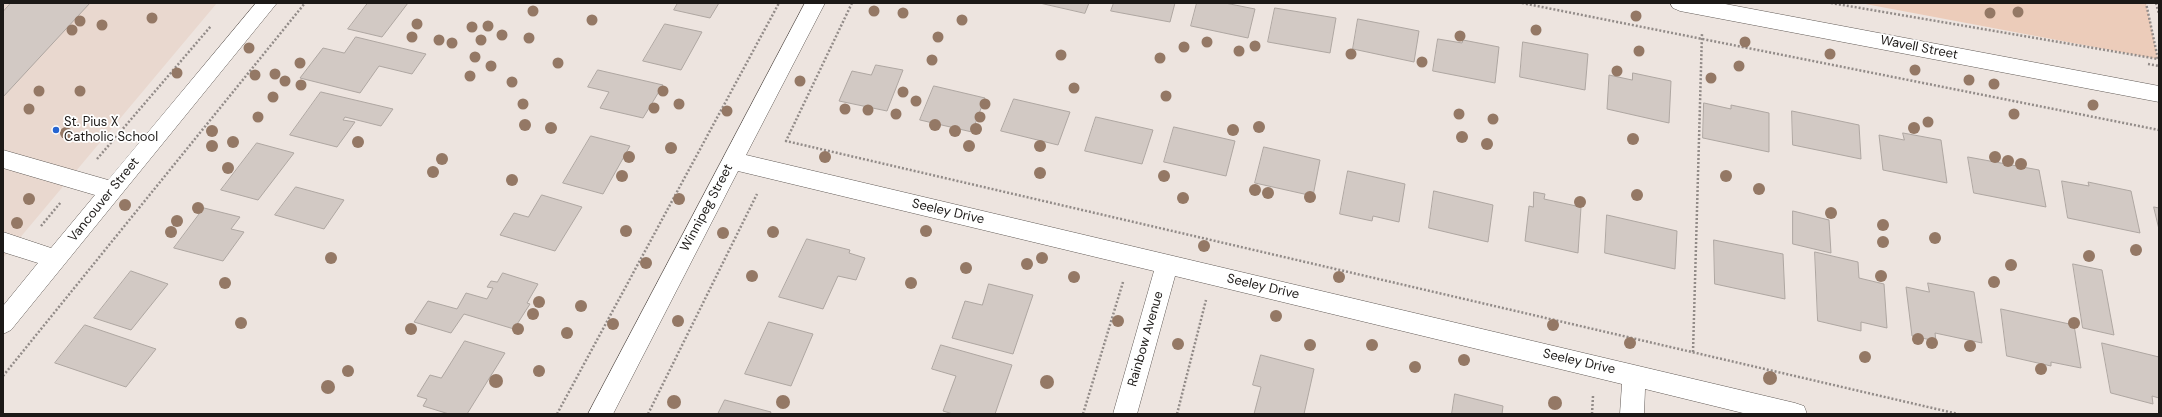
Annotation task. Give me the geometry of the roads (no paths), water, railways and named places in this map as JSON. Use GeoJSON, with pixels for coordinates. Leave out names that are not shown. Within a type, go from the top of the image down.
{"type":"FeatureCollection","features":[{"type":"Feature","properties":{"kind":"street","name":"Vancouver Street"},"geometry":{"type":"LineString","coordinates":[[3,324],[267,3]]}},
{"type":"Feature","properties":{"kind":"street","name":"Winnipeg Street"},"geometry":{"type":"LineString","coordinates":[[600,414],[814,3]]}},
{"type":"Feature","properties":{"kind":"street","name":"Wavell Street"},"geometry":{"type":"LineString","coordinates":[[1680,3],[2159,94]]}},
{"type":"Feature","properties":{"kind":"street"},"geometry":{"type":"LineString","coordinates":[[3,159],[112,191]]}},
{"type":"Feature","properties":{"kind":"street","name":"Seeley Drive"},"geometry":{"type":"LineString","coordinates":[[732,161],[1795,414]]}},
{"type":"Feature","properties":{"kind":"street"},"geometry":{"type":"LineString","coordinates":[[3,242],[56,259]]}},
{"type":"Feature","properties":{"kind":"street","name":"Rainbow Avenue"},"geometry":{"type":"LineString","coordinates":[[1125,414],[1167,264]]}},
{"type":"Feature","properties":{"kind":"street"},"geometry":{"type":"LineString","coordinates":[[1632,414],[1634,375]]}},
{"type":"Feature","properties":{"kind":"place","name":"St. Pius X Catholic School"},"geometry":{"type":"Point","coordinates":[56,130]}}]}
